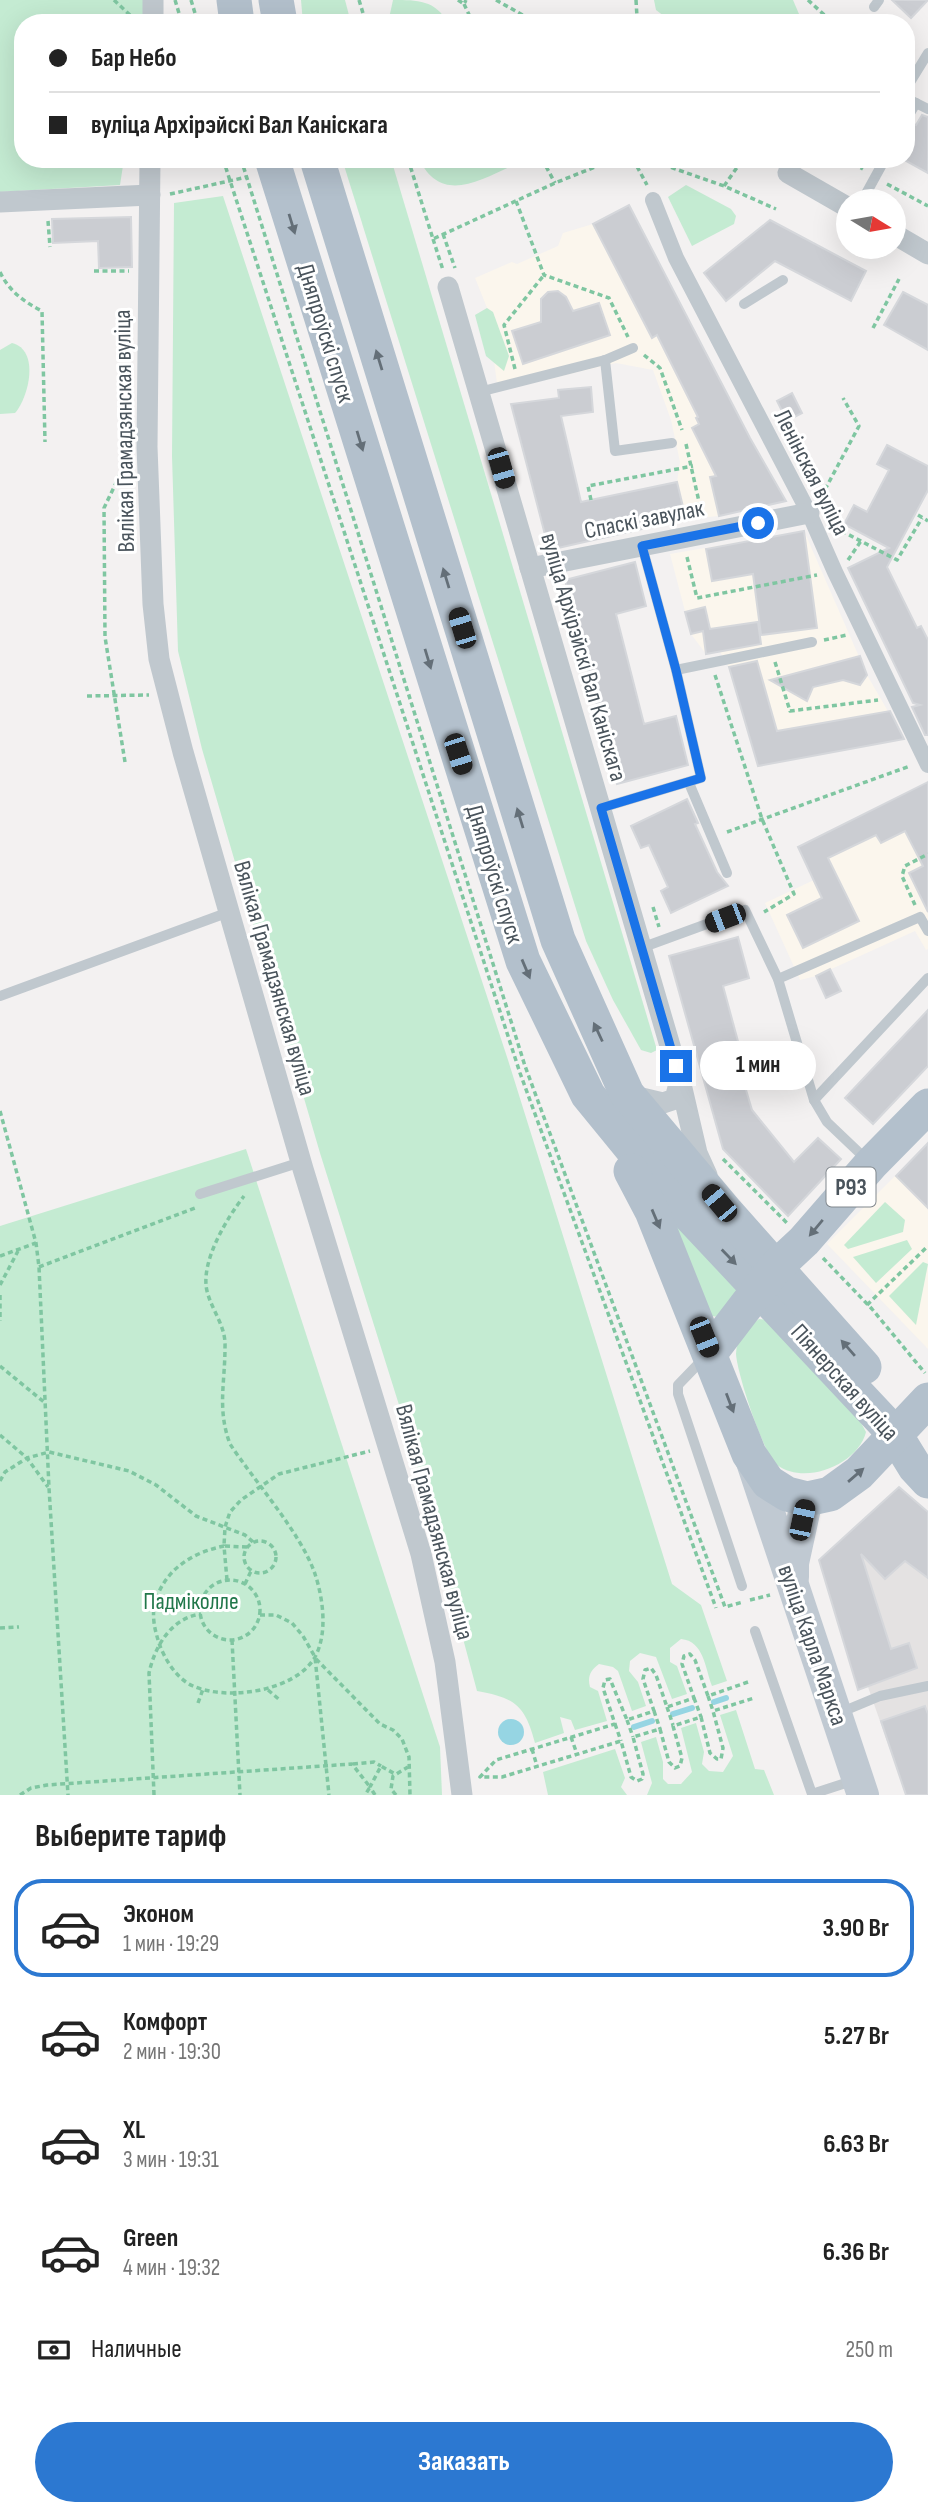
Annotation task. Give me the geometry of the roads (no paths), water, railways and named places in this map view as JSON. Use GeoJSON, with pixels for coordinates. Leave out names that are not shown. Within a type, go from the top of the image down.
{"type":"FeatureCollection","features":[{"type":"Feature","properties":{"kind":"main road","name":"Дняпроўскі спуск"},"geometry":{"type":"LineString","coordinates":[[259,168],[523,961],[588,1095],[664,1188],[767,1277]]}},
{"type":"Feature","properties":{"kind":"main road","name":"Дняпроўскі спуск"},"geometry":{"type":"LineString","coordinates":[[320,168],[558,940],[627,1094],[719,1203],[767,1277]]}},
{"type":"Feature","properties":{"kind":"main road"},"geometry":{"type":"LineString","coordinates":[[588,1095],[652,1211],[749,1454],[768,1482],[787,1494],[807,1499],[830,1494],[859,1473],[914,1407]]}},
{"type":"Feature","properties":{"kind":"main road","name":"Р93"},"geometry":{"type":"LineString","coordinates":[[767,1277],[804,1241],[871,1164],[928,1106]]}},
{"type":"Feature","properties":{"kind":"main road"},"geometry":{"type":"LineString","coordinates":[[710,1353],[767,1277]]}},
{"type":"Feature","properties":{"kind":"main road","name":"Піянерская вуліца"},"geometry":{"type":"LineString","coordinates":[[767,1277],[914,1407],[928,1451]]}},
{"type":"Feature","properties":{"kind":"main road","name":"Піянерская вуліца"},"geometry":{"type":"LineString","coordinates":[[914,1407],[915,1467],[928,1481]]}},
{"type":"Feature","properties":{"kind":"main road","name":"вуліца Карла Маркса"},"geometry":{"type":"LineString","coordinates":[[749,1454],[861,1787]]}},
{"type":"Feature","properties":{"kind":"main road"},"geometry":{"type":"LineString","coordinates":[[794,1589],[793,1563],[807,1499]]}},
{"type":"Feature","properties":{"kind":"street","name":"Вялікая Грамадзянская вуліца"},"geometry":{"type":"LineString","coordinates":[[152,168],[158,195],[147,447],[153,604],[159,659],[302,1162],[421,1554],[445,1662],[462,1795]]}},
{"type":"Feature","properties":{"kind":"street"},"geometry":{"type":"LineString","coordinates":[[788,173],[836,201]]}},
{"type":"Feature","properties":{"kind":"street","name":"Ленінская вуліца"},"geometry":{"type":"LineString","coordinates":[[650,193],[684,274],[809,513],[927,763]]}},
{"type":"Feature","properties":{"kind":"street"},"geometry":{"type":"LineString","coordinates":[[0,202],[158,195]]}},
{"type":"Feature","properties":{"kind":"street"},"geometry":{"type":"LineString","coordinates":[[906,241],[928,254]]}},
{"type":"Feature","properties":{"kind":"street","name":"вуліца Архірэйскі Вал Каніскага"},"geometry":{"type":"LineString","coordinates":[[448,287],[680,1080],[697,1153],[719,1203]]}},
{"type":"Feature","properties":{"kind":"street","name":"Спаскі завулак"},"geometry":{"type":"LineString","coordinates":[[530,568],[809,513]]}},
{"type":"Feature","properties":{"kind":"street"},"geometry":{"type":"LineString","coordinates":[[627,1094],[663,1103],[675,1099],[680,1080]]}},
{"type":"Feature","properties":{"kind":"lane"},"geometry":{"type":"LineString","coordinates":[[915,74],[928,53]]}},
{"type":"Feature","properties":{"kind":"lane"},"geometry":{"type":"LineString","coordinates":[[869,189],[880,168]]}},
{"type":"Feature","properties":{"kind":"lane"},"geometry":{"type":"LineString","coordinates":[[744,304],[783,281]]}},
{"type":"Feature","properties":{"kind":"lane"},"geometry":{"type":"LineString","coordinates":[[480,392],[605,360],[633,348]]}},
{"type":"Feature","properties":{"kind":"lane"},"geometry":{"type":"LineString","coordinates":[[605,360],[615,452],[672,443]]}},
{"type":"Feature","properties":{"kind":"lane"},"geometry":{"type":"LineString","coordinates":[[601,808],[701,778],[676,670],[642,546]]}},
{"type":"Feature","properties":{"kind":"lane"},"geometry":{"type":"LineString","coordinates":[[676,670],[812,642]]}},
{"type":"Feature","properties":{"kind":"lane"},"geometry":{"type":"LineString","coordinates":[[689,783],[727,873]]}},
{"type":"Feature","properties":{"kind":"lane"},"geometry":{"type":"LineString","coordinates":[[641,947],[745,910],[778,979],[814,1100],[827,1122],[871,1164]]}},
{"type":"Feature","properties":{"kind":"lane"},"geometry":{"type":"LineString","coordinates":[[0,996],[229,912]]}},
{"type":"Feature","properties":{"kind":"lane"},"geometry":{"type":"LineString","coordinates":[[778,979],[920,917],[928,932]]}},
{"type":"Feature","properties":{"kind":"lane"},"geometry":{"type":"LineString","coordinates":[[814,1100],[928,978]]}},
{"type":"Feature","properties":{"kind":"lane"},"geometry":{"type":"LineString","coordinates":[[201,1200],[302,1162]]}},
{"type":"Feature","properties":{"kind":"lane"},"geometry":{"type":"LineString","coordinates":[[710,1353],[686,1374],[678,1385],[678,1394],[742,1586]]}},
{"type":"Feature","properties":{"kind":"lane"},"geometry":{"type":"LineString","coordinates":[[755,1631],[812,1794],[861,1787]]}},
{"type":"Feature","properties":{"kind":"lane"},"geometry":{"type":"LineString","coordinates":[[836,1714],[880,1696],[928,1686]]}},
{"type":"Feature","properties":{"kind":"water"},"geometry":{"type":"Polygon","coordinates":[[[511,1719],[520,1723],[524,1732],[520,1741],[511,1745],[502,1741],[498,1732],[502,1723],[511,1719]]]}},
{"type":"Feature","properties":{"kind":"waterway"},"geometry":{"type":"LineString","coordinates":[[714,1702],[726,1698]]}},
{"type":"Feature","properties":{"kind":"waterway"},"geometry":{"type":"LineString","coordinates":[[673,1714],[692,1708]]}},
{"type":"Feature","properties":{"kind":"waterway"},"geometry":{"type":"LineString","coordinates":[[634,1727],[652,1721]]}},
{"type":"Feature","properties":{"kind":"park label","name":"Падміколле"},"geometry":{"type":"Point","coordinates":[191,1601]}}]}
